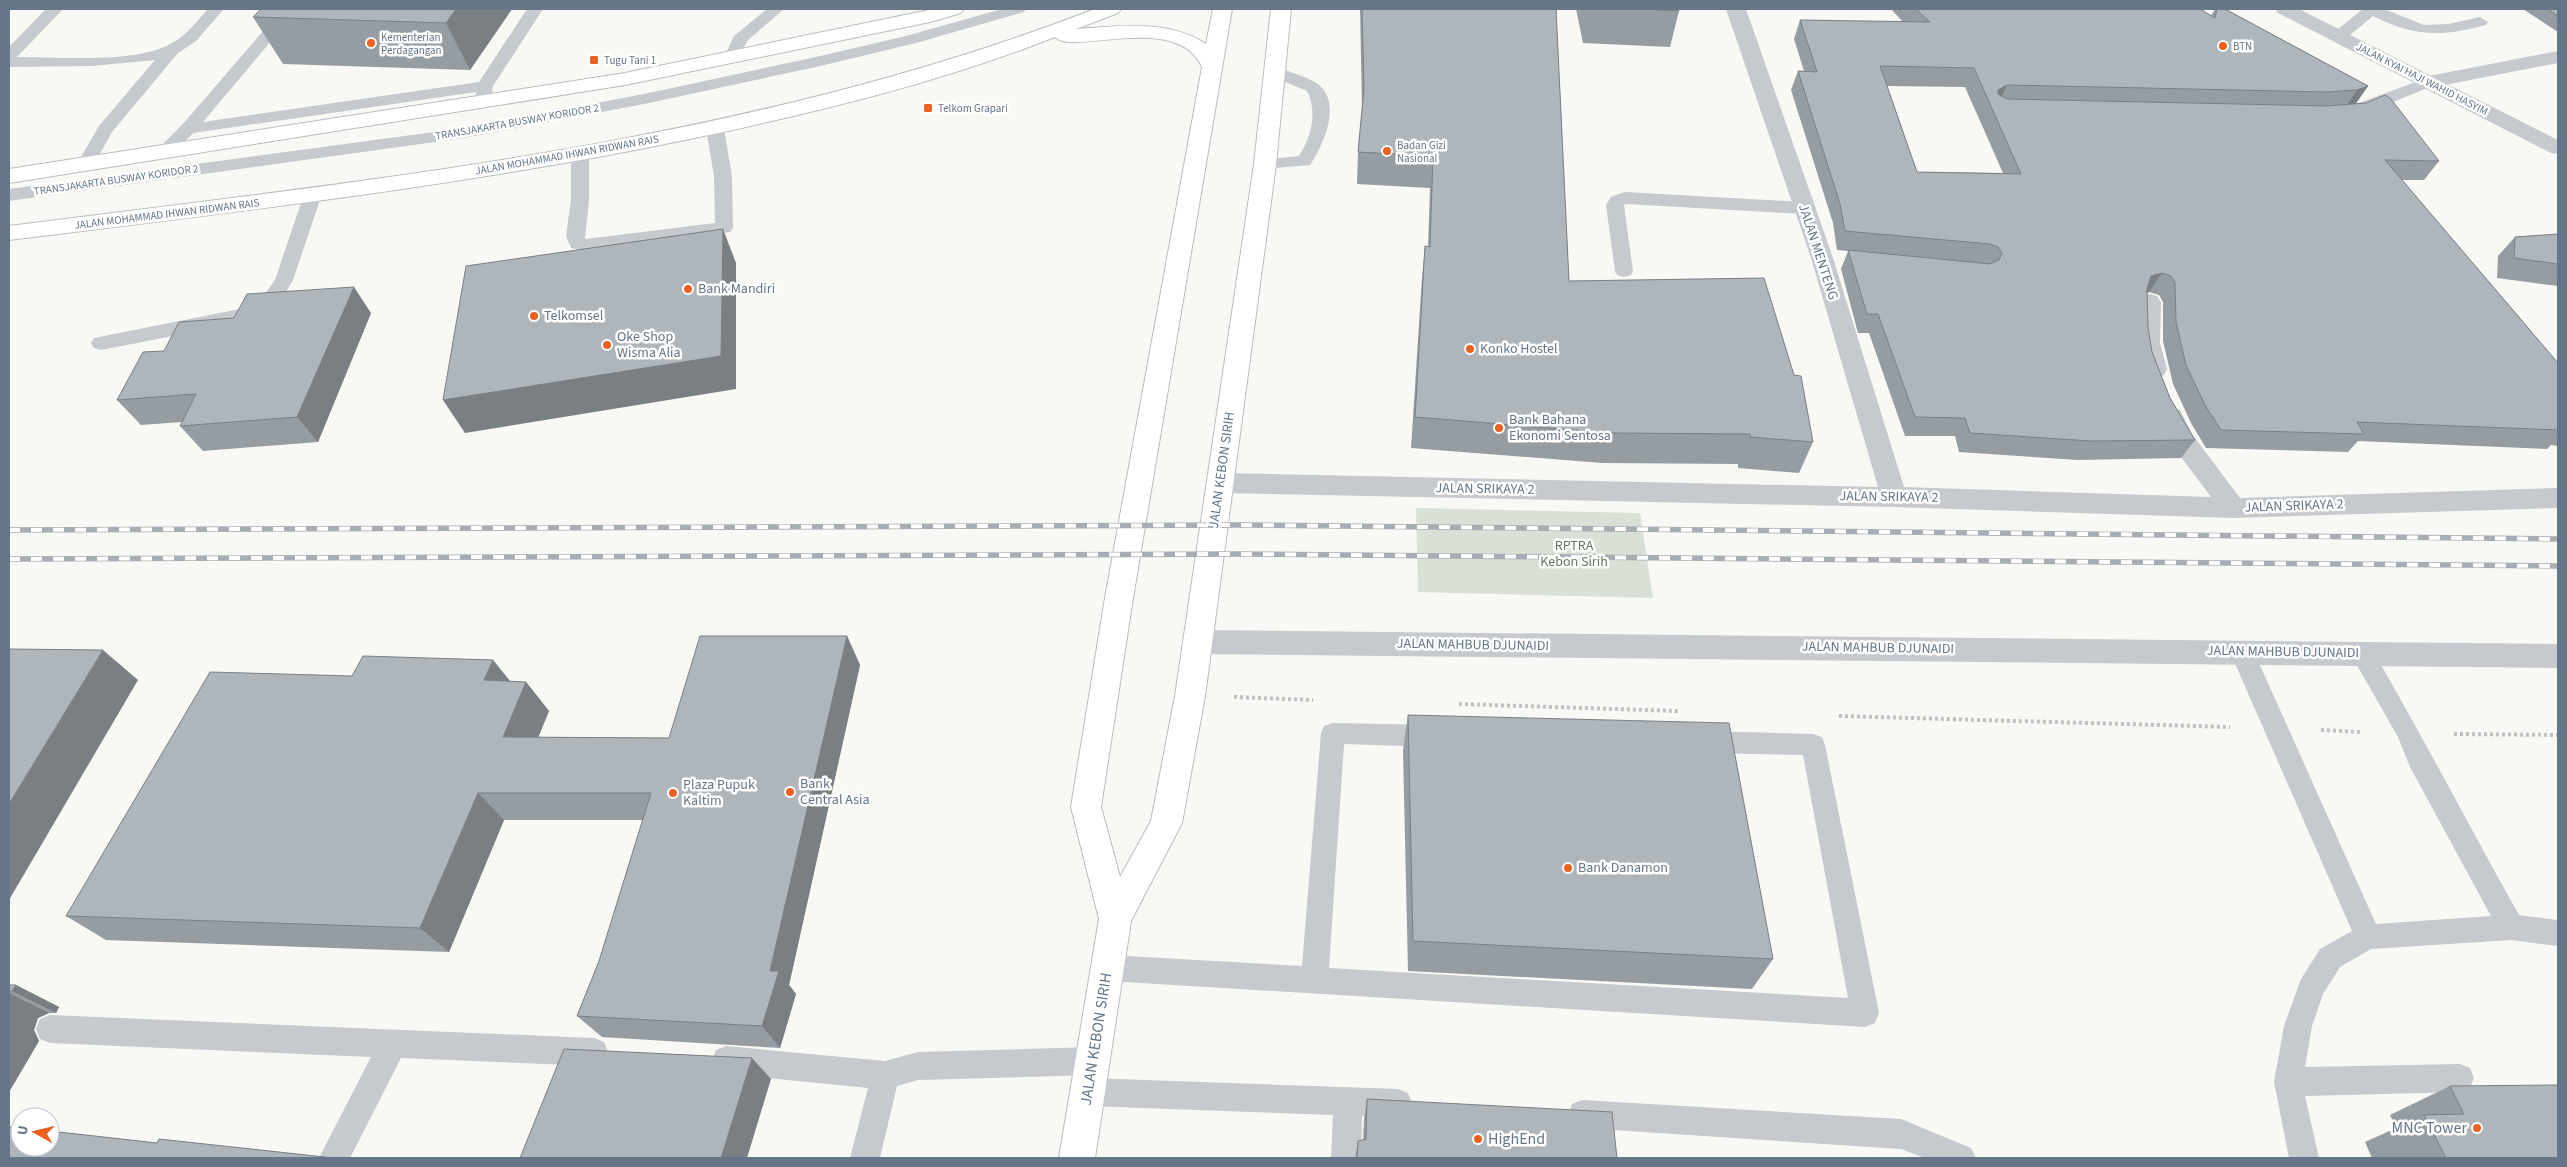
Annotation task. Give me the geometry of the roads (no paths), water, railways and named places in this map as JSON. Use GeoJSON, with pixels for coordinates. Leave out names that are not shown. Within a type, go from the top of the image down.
{"type":"FeatureCollection","features":[{"type":"Feature","properties":{"kind":"main road"},"geometry":{"type":"LineString","coordinates":[[9,176],[165,152],[485,94],[625,79],[732,57],[929,12],[954,9]]}},
{"type":"Feature","properties":{"kind":"main road","name":"JALAN MOHAMMAD IHWAN RIDWAN RAIS"},"geometry":{"type":"LineString","coordinates":[[9,233],[312,197],[580,154],[715,129],[899,84],[1042,37],[1111,9]]}},
{"type":"Feature","properties":{"kind":"main road","name":"JALAN KEBON SIRIH"},"geometry":{"type":"LineString","coordinates":[[1115,919],[1086,807],[1146,444],[1213,70],[1222,9]]}},
{"type":"Feature","properties":{"kind":"main road","name":"JALAN KEBON SIRIH"},"geometry":{"type":"LineString","coordinates":[[1077,1158],[1115,919],[1166,823],[1190,696],[1264,164],[1281,9]]}},
{"type":"Feature","properties":{"kind":"main road"},"geometry":{"type":"LineString","coordinates":[[1042,37],[1110,33],[1161,34],[1187,39],[1203,51],[1213,70]]}},
{"type":"Feature","properties":{"kind":"street","name":"JALAN MENTENG"},"geometry":{"type":"LineString","coordinates":[[1736,9],[1804,208],[1831,259],[1894,497]]}},
{"type":"Feature","properties":{"kind":"street","name":"JALAN KYAI HAJI WAHID HASYIM"},"geometry":{"type":"LineString","coordinates":[[2285,9],[2558,148]]}},
{"type":"Feature","properties":{"kind":"street"},"geometry":{"type":"LineString","coordinates":[[2428,82],[2558,57]]}},
{"type":"Feature","properties":{"kind":"street"},"geometry":{"type":"LineString","coordinates":[[2150,302],[2148,343],[2160,393],[2182,438],[2233,508]]}},
{"type":"Feature","properties":{"kind":"street","name":"JALAN SRIKAYA 2"},"geometry":{"type":"LineString","coordinates":[[1221,483],[1894,497],[2233,508],[2558,498]]}},
{"type":"Feature","properties":{"kind":"street","name":"JALAN MAHBUB DJUNAIDI"},"geometry":{"type":"LineString","coordinates":[[1198,642],[2558,656]]}},
{"type":"Feature","properties":{"kind":"lane"},"geometry":{"type":"LineString","coordinates":[[9,56],[56,9]]}},
{"type":"Feature","properties":{"kind":"lane"},"geometry":{"type":"LineString","coordinates":[[86,164],[105,130],[172,50],[193,36],[216,9]]}},
{"type":"Feature","properties":{"kind":"lane"},"geometry":{"type":"LineString","coordinates":[[165,152],[188,129],[290,9]]}},
{"type":"Feature","properties":{"kind":"lane"},"geometry":{"type":"LineString","coordinates":[[188,129],[485,94],[535,9]]}},
{"type":"Feature","properties":{"kind":"lane"},"geometry":{"type":"LineString","coordinates":[[732,57],[740,39],[776,9]]}},
{"type":"Feature","properties":{"kind":"lane","name":"TRANSJAKARTA BUSWAY KORIDOR 2"},"geometry":{"type":"LineString","coordinates":[[9,195],[464,133],[644,99],[816,62],[910,40],[1018,9]]}},
{"type":"Feature","properties":{"kind":"lane"},"geometry":{"type":"LineString","coordinates":[[2339,36],[2372,9],[2405,26],[2428,31],[2480,22]]}},
{"type":"Feature","properties":{"kind":"lane"},"geometry":{"type":"LineString","coordinates":[[9,62],[138,59],[172,50]]}},
{"type":"Feature","properties":{"kind":"lane"},"geometry":{"type":"LineString","coordinates":[[1264,164],[1304,161],[1312,150],[1320,126],[1320,106],[1313,88],[1275,72]]}},
{"type":"Feature","properties":{"kind":"lane"},"geometry":{"type":"LineString","coordinates":[[2347,116],[2428,82]]}},
{"type":"Feature","properties":{"kind":"lane"},"geometry":{"type":"LineString","coordinates":[[580,154],[580,200],[575,236],[578,244],[588,246],[724,228],[723,176],[715,129]]}},
{"type":"Feature","properties":{"kind":"lane"},"geometry":{"type":"LineString","coordinates":[[101,343],[250,314],[271,300],[284,280],[312,197]]}},
{"type":"Feature","properties":{"kind":"lane"},"geometry":{"type":"LineString","coordinates":[[1624,271],[1615,205],[1617,200],[1634,198],[1804,208]]}},
{"type":"Feature","properties":{"kind":"lane"},"geometry":{"type":"LineString","coordinates":[[2242,652],[2368,937]]}},
{"type":"Feature","properties":{"kind":"lane"},"geometry":{"type":"LineString","coordinates":[[2362,653],[2408,733],[2419,759],[2511,927]]}},
{"type":"Feature","properties":{"kind":"lane"},"geometry":{"type":"LineString","coordinates":[[1314,981],[1333,733],[1454,736]]}},
{"type":"Feature","properties":{"kind":"lane"},"geometry":{"type":"LineString","coordinates":[[1108,968],[1865,1013],[1813,745],[1684,742]]}},
{"type":"Feature","properties":{"kind":"lane"},"geometry":{"type":"LineString","coordinates":[[2304,1158],[2288,1082],[2298,1026],[2311,988],[2330,958],[2368,937],[2511,927],[2558,933]]}},
{"type":"Feature","properties":{"kind":"lane"},"geometry":{"type":"LineString","coordinates":[[50,1029],[616,1054]]}},
{"type":"Feature","properties":{"kind":"lane"},"geometry":{"type":"LineString","coordinates":[[334,1158],[393,1044]]}},
{"type":"Feature","properties":{"kind":"lane"},"geometry":{"type":"LineString","coordinates":[[696,1058],[776,1063],[885,1074],[918,1066],[1090,1077],[1348,1100],[1427,1105]]}},
{"type":"Feature","properties":{"kind":"lane"},"geometry":{"type":"LineString","coordinates":[[865,1158],[885,1074]]}},
{"type":"Feature","properties":{"kind":"lane"},"geometry":{"type":"LineString","coordinates":[[2288,1082],[2460,1078]]}},
{"type":"Feature","properties":{"kind":"lane"},"geometry":{"type":"LineString","coordinates":[[1346,1158],[1348,1100]]}},
{"type":"Feature","properties":{"kind":"lane"},"geometry":{"type":"LineString","coordinates":[[1556,1113],[1901,1134],[1961,1158]]}},
{"type":"Feature","properties":{"kind":"railway"},"geometry":{"type":"LineString","coordinates":[[9,530],[1239,525],[2558,539]]}},
{"type":"Feature","properties":{"kind":"railway"},"geometry":{"type":"LineString","coordinates":[[9,559],[1237,554],[2558,566]]}},
{"type":"Feature","properties":{"kind":"place","name":"Kementerian Perdagangan"},"geometry":{"type":"Point","coordinates":[371,43]}},
{"type":"Feature","properties":{"kind":"place","name":"BTN"},"geometry":{"type":"Point","coordinates":[2223,46]}},
{"type":"Feature","properties":{"kind":"place","name":"Tugu Tani 1"},"geometry":{"type":"Point","coordinates":[594,60]}},
{"type":"Feature","properties":{"kind":"place","name":"Telkom Grapari"},"geometry":{"type":"Point","coordinates":[928,108]}},
{"type":"Feature","properties":{"kind":"place","name":"Badan Gizi Nasional"},"geometry":{"type":"Point","coordinates":[1387,151]}},
{"type":"Feature","properties":{"kind":"place","name":"Bank Mandiri"},"geometry":{"type":"Point","coordinates":[688,289]}},
{"type":"Feature","properties":{"kind":"place","name":"Telkomsel"},"geometry":{"type":"Point","coordinates":[534,316]}},
{"type":"Feature","properties":{"kind":"place","name":"Oke Shop Wisma Alia"},"geometry":{"type":"Point","coordinates":[607,345]}},
{"type":"Feature","properties":{"kind":"place","name":"Konko Hostel"},"geometry":{"type":"Point","coordinates":[1470,349]}},
{"type":"Feature","properties":{"kind":"place","name":"Bank Bahana Ekonomi Sentosa"},"geometry":{"type":"Point","coordinates":[1499,428]}},
{"type":"Feature","properties":{"kind":"place","name":"Bank Central Asia"},"geometry":{"type":"Point","coordinates":[790,792]}},
{"type":"Feature","properties":{"kind":"place","name":"Plaza Pupuk Kaltim"},"geometry":{"type":"Point","coordinates":[673,793]}},
{"type":"Feature","properties":{"kind":"place","name":"Bank Danamon"},"geometry":{"type":"Point","coordinates":[1568,868]}},
{"type":"Feature","properties":{"kind":"place","name":"MNC Tower"},"geometry":{"type":"Point","coordinates":[2477,1128]}},
{"type":"Feature","properties":{"kind":"place","name":"HighEnd"},"geometry":{"type":"Point","coordinates":[1478,1139]}},
{"type":"Feature","properties":{"kind":"park label","name":"RPTRA Kebon Sirih"},"geometry":{"type":"Point","coordinates":[1574,554]}}]}
